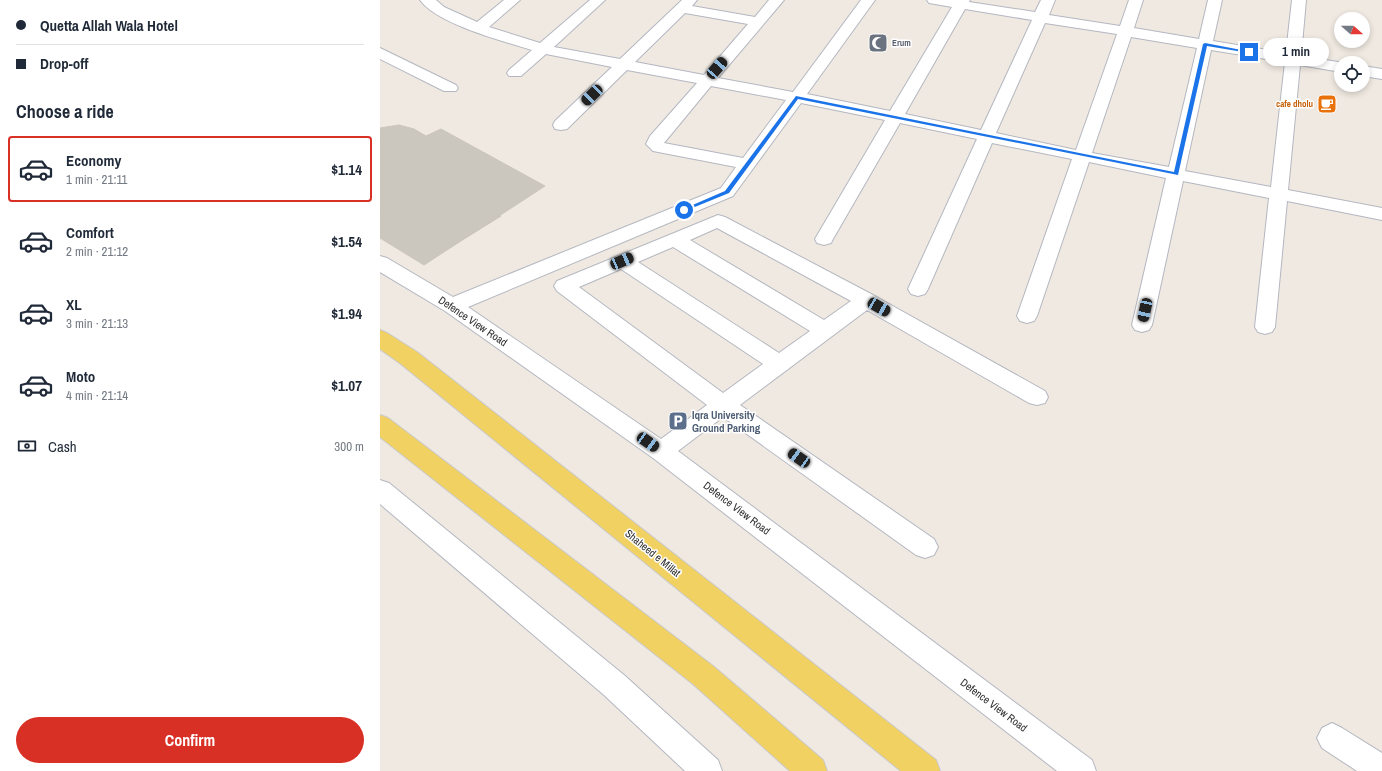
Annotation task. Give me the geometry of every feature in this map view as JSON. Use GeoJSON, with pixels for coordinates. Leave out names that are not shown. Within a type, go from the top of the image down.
{"type":"FeatureCollection","features":[{"type":"Feature","properties":{"kind":"main road","name":"Shaheed e Millat"},"geometry":{"type":"LineString","coordinates":[[380,338],[409,358],[925,771]]}},
{"type":"Feature","properties":{"kind":"main road"},"geometry":{"type":"LineString","coordinates":[[380,424],[703,675],[812,771]]}},
{"type":"Feature","properties":{"kind":"street"},"geometry":{"type":"LineString","coordinates":[[427,0],[439,10],[478,28],[543,49],[796,97],[1082,156],[1382,214]]}},
{"type":"Feature","properties":{"kind":"street"},"geometry":{"type":"LineString","coordinates":[[478,28],[513,0]]}},
{"type":"Feature","properties":{"kind":"street"},"geometry":{"type":"LineString","coordinates":[[515,74],[598,0]]}},
{"type":"Feature","properties":{"kind":"street"},"geometry":{"type":"LineString","coordinates":[[749,164],[655,144],[656,140],[777,0]]}},
{"type":"Feature","properties":{"kind":"street"},"geometry":{"type":"LineString","coordinates":[[452,306],[727,192],[868,0]]}},
{"type":"Feature","properties":{"kind":"street"},"geometry":{"type":"LineString","coordinates":[[934,0],[961,2],[1040,17],[1334,66]]}},
{"type":"Feature","properties":{"kind":"street"},"geometry":{"type":"LineString","coordinates":[[918,289],[1048,0]]}},
{"type":"Feature","properties":{"kind":"street"},"geometry":{"type":"LineString","coordinates":[[1027,316],[1136,0]]}},
{"type":"Feature","properties":{"kind":"street"},"geometry":{"type":"LineString","coordinates":[[1142,324],[1215,0]]}},
{"type":"Feature","properties":{"kind":"street"},"geometry":{"type":"LineString","coordinates":[[1265,327],[1299,0]]}},
{"type":"Feature","properties":{"kind":"street"},"geometry":{"type":"LineString","coordinates":[[824,239],[961,2]]}},
{"type":"Feature","properties":{"kind":"street"},"geometry":{"type":"LineString","coordinates":[[561,125],[686,4],[758,22]]}},
{"type":"Feature","properties":{"kind":"street"},"geometry":{"type":"LineString","coordinates":[[380,53],[450,88]]}},
{"type":"Feature","properties":{"kind":"street"},"geometry":{"type":"LineString","coordinates":[[1370,72],[1382,74]]}},
{"type":"Feature","properties":{"kind":"street"},"geometry":{"type":"LineString","coordinates":[[925,547],[723,405],[564,286],[718,221],[866,300],[1037,397]]}},
{"type":"Feature","properties":{"kind":"street"},"geometry":{"type":"LineString","coordinates":[[674,239],[825,330]]}},
{"type":"Feature","properties":{"kind":"street"},"geometry":{"type":"LineString","coordinates":[[622,261],[779,364]]}},
{"type":"Feature","properties":{"kind":"street","name":"Defence View Road"},"geometry":{"type":"LineString","coordinates":[[380,263],[452,306],[661,451],[1081,771]]}},
{"type":"Feature","properties":{"kind":"street"},"geometry":{"type":"LineString","coordinates":[[661,451],[866,300]]}},
{"type":"Feature","properties":{"kind":"street"},"geometry":{"type":"LineString","coordinates":[[380,490],[614,685],[707,771]]}},
{"type":"Feature","properties":{"kind":"street"},"geometry":{"type":"LineString","coordinates":[[1332,738],[1382,770]]}},
{"type":"Feature","properties":{"kind":"building"},"geometry":{"type":"Polygon","coordinates":[[[399,125],[414,129],[426,136],[441,129],[545,186],[424,265],[380,238],[380,128],[399,125]]]}},
{"type":"Feature","properties":{"kind":"building"},"geometry":{"type":"Polygon","coordinates":[[[380,140],[490,201],[484,206],[501,216],[443,252],[380,215],[380,140]]]}},
{"type":"Feature","properties":{"kind":"place","name":"Erum"},"geometry":{"type":"Point","coordinates":[878,43]}},
{"type":"Feature","properties":{"kind":"place","name":"cafe dholu"},"geometry":{"type":"Point","coordinates":[1327,104]}},
{"type":"Feature","properties":{"kind":"place","name":"Iqra University Ground Parking"},"geometry":{"type":"Point","coordinates":[678,421]}},
{"type":"Feature","properties":{"kind":"route"},"geometry":{"type":"LineString","coordinates":[[684,210],[727,192],[749,164],[796,97],[1176,174],[1205,44],[1249,52]]}}]}
